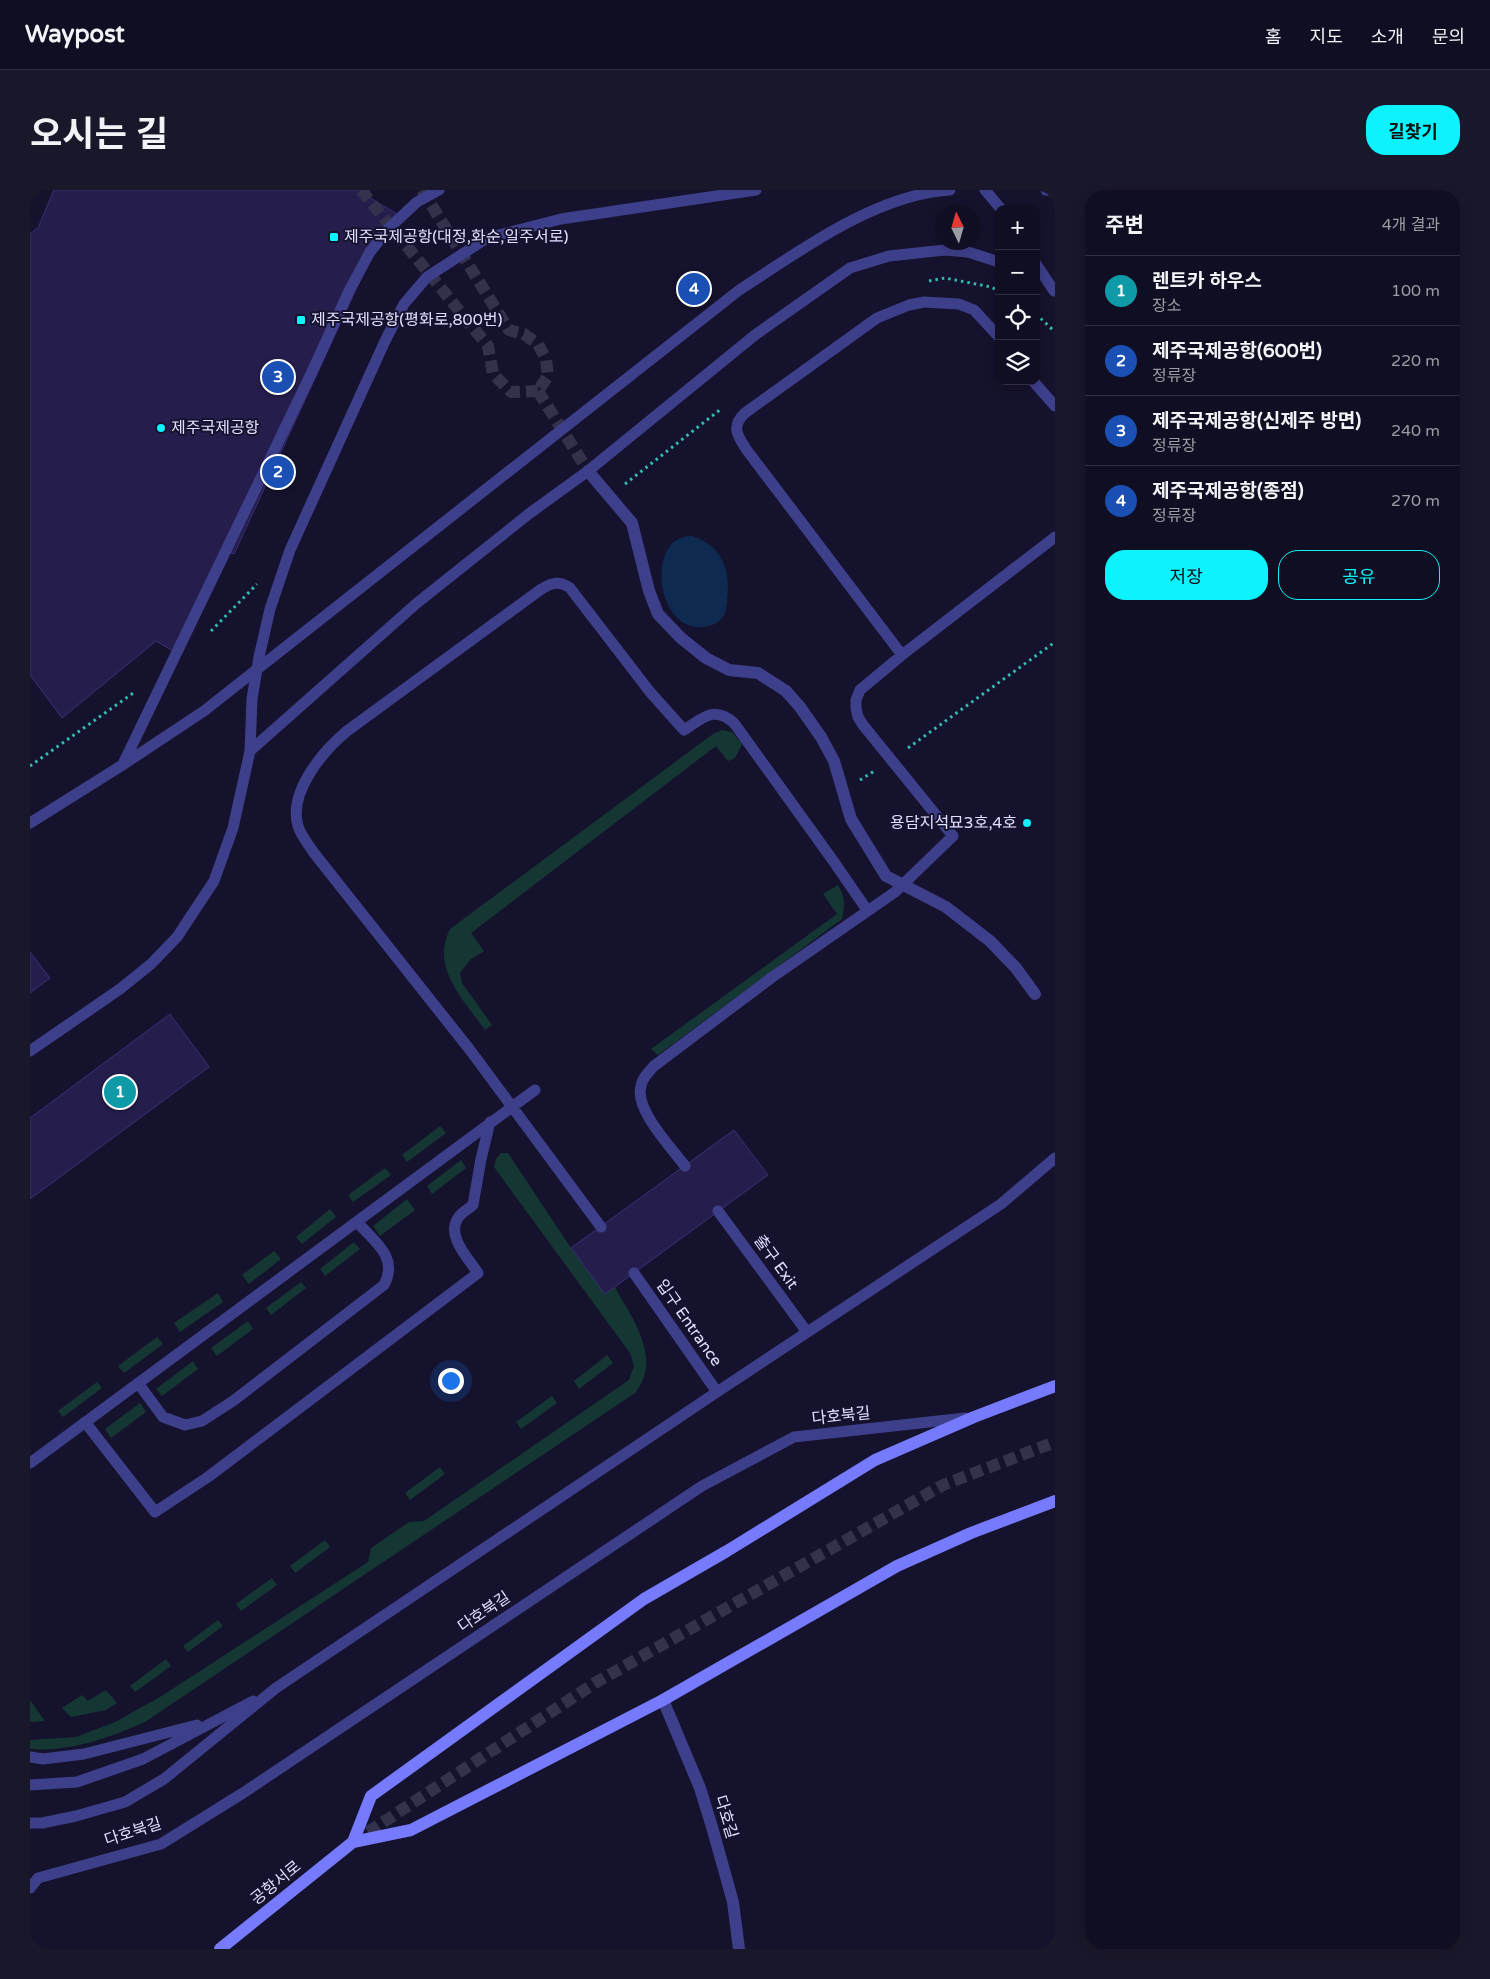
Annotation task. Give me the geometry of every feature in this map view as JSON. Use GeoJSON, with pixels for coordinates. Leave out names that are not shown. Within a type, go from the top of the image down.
{"type":"FeatureCollection","features":[{"type":"Feature","properties":{"kind":"street"},"geometry":{"type":"LineString","coordinates":[[588,471],[632,523],[649,591],[658,614],[681,638],[706,658],[729,670],[758,673],[786,691],[821,737],[834,761],[851,819],[886,876],[946,907],[990,940],[1016,968],[1035,994]]}},
{"type":"Feature","properties":{"kind":"street"},"geometry":{"type":"LineString","coordinates":[[353,1842],[371,1796],[644,1599],[727,1551],[875,1460],[1055,1386]]}},
{"type":"Feature","properties":{"kind":"street"},"geometry":{"type":"LineString","coordinates":[[353,1842],[411,1830],[663,1700],[897,1566],[971,1533],[1055,1501]]}},
{"type":"Feature","properties":{"kind":"street","name":"다호길"},"geometry":{"type":"LineString","coordinates":[[663,1700],[700,1788],[733,1902],[739,1949]]}},
{"type":"Feature","properties":{"kind":"street","name":"공항서로"},"geometry":{"type":"LineString","coordinates":[[220,1949],[353,1842]]}},
{"type":"Feature","properties":{"kind":"lane"},"geometry":{"type":"LineString","coordinates":[[124,764],[349,291],[370,252],[390,226],[417,202],[439,190]]}},
{"type":"Feature","properties":{"kind":"lane"},"geometry":{"type":"LineString","coordinates":[[30,1051],[120,989],[151,964],[177,937],[214,881],[233,828],[250,751],[252,699],[270,609],[290,550],[384,341],[404,304],[427,277],[487,238],[519,228],[561,219],[756,190]]}},
{"type":"Feature","properties":{"kind":"lane"},"geometry":{"type":"LineString","coordinates":[[30,823],[204,711],[738,291],[818,240],[870,212],[904,199],[950,190]]}},
{"type":"Feature","properties":{"kind":"lane"},"geometry":{"type":"LineString","coordinates":[[985,190],[998,205]]}},
{"type":"Feature","properties":{"kind":"lane"},"geometry":{"type":"LineString","coordinates":[[1046,190],[1055,191]]}},
{"type":"Feature","properties":{"kind":"lane"},"geometry":{"type":"LineString","coordinates":[[250,751],[417,603],[530,513],[588,471],[755,336],[850,268],[889,256],[945,250],[968,252],[995,261]]}},
{"type":"Feature","properties":{"kind":"lane"},"geometry":{"type":"LineString","coordinates":[[1040,270],[1054,292]]}},
{"type":"Feature","properties":{"kind":"lane"},"geometry":{"type":"LineString","coordinates":[[1040,284],[1054,292]]}},
{"type":"Feature","properties":{"kind":"lane"},"geometry":{"type":"LineString","coordinates":[[902,654],[746,449],[736,432],[736,425],[739,418],[745,413],[877,318],[909,305],[942,302],[959,304],[974,310],[995,333]]}},
{"type":"Feature","properties":{"kind":"lane"},"geometry":{"type":"LineString","coordinates":[[1037,385],[1055,406]]}},
{"type":"Feature","properties":{"kind":"lane"},"geometry":{"type":"LineString","coordinates":[[685,1166],[642,1104],[641,1085],[645,1076],[654,1066],[771,978],[904,885],[953,836],[858,717],[856,700],[860,690],[902,654],[1055,537]]}},
{"type":"Feature","properties":{"kind":"lane"},"geometry":{"type":"LineString","coordinates":[[601,1227],[512,1106],[314,853],[298,827],[296,808],[307,779],[331,745],[347,731],[548,585],[556,582],[564,583],[570,588],[644,685],[684,730],[705,716],[713,714],[724,715],[734,723],[867,910]]}},
{"type":"Feature","properties":{"kind":"lane"},"geometry":{"type":"LineString","coordinates":[[30,1463],[535,1090]]}},
{"type":"Feature","properties":{"kind":"lane"},"geometry":{"type":"LineString","coordinates":[[85,1422],[155,1512],[208,1477],[478,1272],[457,1240],[454,1228],[460,1216],[473,1205],[490,1122]]}},
{"type":"Feature","properties":{"kind":"lane"},"geometry":{"type":"LineString","coordinates":[[30,1823],[42,1823],[76,1816],[125,1802],[164,1779],[276,1688],[1001,1204],[1055,1158]]}},
{"type":"Feature","properties":{"kind":"lane","name":"출구 Exit"},"geometry":{"type":"LineString","coordinates":[[718,1211],[807,1332]]}},
{"type":"Feature","properties":{"kind":"lane"},"geometry":{"type":"LineString","coordinates":[[138,1383],[163,1417],[185,1424],[202,1421],[233,1401],[384,1285],[390,1268],[387,1257],[357,1222]]}},
{"type":"Feature","properties":{"kind":"lane","name":"입구 Entrance"},"geometry":{"type":"LineString","coordinates":[[634,1273],[717,1392]]}},
{"type":"Feature","properties":{"kind":"lane","name":"다호북길"},"geometry":{"type":"LineString","coordinates":[[30,1888],[38,1878],[161,1844],[243,1793],[702,1486],[794,1437],[974,1418]]}},
{"type":"Feature","properties":{"kind":"lane"},"geometry":{"type":"LineString","coordinates":[[30,1785],[77,1782],[143,1759],[276,1688]]}},
{"type":"Feature","properties":{"kind":"lane"},"geometry":{"type":"LineString","coordinates":[[30,1757],[43,1759],[84,1754],[216,1720]]}},
{"type":"Feature","properties":{"kind":"path"},"geometry":{"type":"LineString","coordinates":[[1040,318],[1055,332]]}},
{"type":"Feature","properties":{"kind":"path"},"geometry":{"type":"LineString","coordinates":[[842,791],[891,760],[1055,642]]}},
{"type":"Feature","properties":{"kind":"green space"},"geometry":{"type":"Polygon","coordinates":[[[722,730],[732,732],[742,744],[735,758],[728,761],[716,746],[471,933],[484,951],[471,959],[460,973],[462,983],[492,1025],[485,1030],[459,995],[447,970],[444,957],[445,943],[450,929],[713,734],[722,730]]]}},
{"type":"Feature","properties":{"kind":"green space"},"geometry":{"type":"Polygon","coordinates":[[[838,885],[844,901],[842,919],[658,1055],[651,1049],[837,914],[823,894],[838,885]]]}},
{"type":"Feature","properties":{"kind":"green space"},"geometry":{"type":"Polygon","coordinates":[[[440,1126],[446,1133],[407,1162],[402,1155],[440,1126]]]}},
{"type":"Feature","properties":{"kind":"green space"},"geometry":{"type":"Polygon","coordinates":[[[501,1153],[508,1153],[571,1248],[605,1294],[615,1287],[629,1312],[642,1339],[646,1366],[643,1380],[635,1393],[145,1722],[89,1743],[60,1748],[30,1749],[30,1740],[76,1737],[115,1722],[160,1697],[368,1562],[371,1548],[409,1522],[424,1521],[629,1380],[634,1366],[630,1353],[494,1167],[496,1159],[501,1153]]]}},
{"type":"Feature","properties":{"kind":"green space"},"geometry":{"type":"Polygon","coordinates":[[[461,1160],[466,1168],[432,1194],[427,1186],[461,1160]]]}},
{"type":"Feature","properties":{"kind":"green space"},"geometry":{"type":"Polygon","coordinates":[[[385,1168],[391,1175],[353,1202],[348,1195],[385,1168]]]}},
{"type":"Feature","properties":{"kind":"green space"},"geometry":{"type":"Polygon","coordinates":[[[407,1199],[415,1210],[380,1236],[373,1226],[407,1199]]]}},
{"type":"Feature","properties":{"kind":"green space"},"geometry":{"type":"Polygon","coordinates":[[[330,1209],[336,1217],[302,1244],[296,1237],[330,1209]]]}},
{"type":"Feature","properties":{"kind":"green space"},"geometry":{"type":"Polygon","coordinates":[[[354,1242],[360,1249],[325,1276],[320,1269],[354,1242]]]}},
{"type":"Feature","properties":{"kind":"green space"},"geometry":{"type":"Polygon","coordinates":[[[274,1251],[281,1259],[249,1284],[242,1275],[274,1251]]]}},
{"type":"Feature","properties":{"kind":"green space"},"geometry":{"type":"Polygon","coordinates":[[[301,1282],[306,1288],[271,1315],[266,1308],[301,1282]]]}},
{"type":"Feature","properties":{"kind":"green space"},"geometry":{"type":"Polygon","coordinates":[[[218,1293],[223,1302],[180,1332],[174,1323],[218,1293]]]}},
{"type":"Feature","properties":{"kind":"green space"},"geometry":{"type":"Polygon","coordinates":[[[248,1321],[253,1329],[217,1356],[211,1348],[248,1321]]]}},
{"type":"Feature","properties":{"kind":"green space"},"geometry":{"type":"Polygon","coordinates":[[[157,1337],[163,1344],[124,1373],[118,1366],[157,1337]]]}},
{"type":"Feature","properties":{"kind":"green space"},"geometry":{"type":"Polygon","coordinates":[[[607,1355],[613,1363],[579,1389],[574,1381],[607,1355]]]}},
{"type":"Feature","properties":{"kind":"green space"},"geometry":{"type":"Polygon","coordinates":[[[193,1361],[198,1369],[162,1396],[156,1389],[193,1361]]]}},
{"type":"Feature","properties":{"kind":"green space"},"geometry":{"type":"Polygon","coordinates":[[[97,1382],[102,1388],[63,1417],[58,1411],[97,1382]]]}},
{"type":"Feature","properties":{"kind":"green space"},"geometry":{"type":"Polygon","coordinates":[[[552,1396],[557,1403],[521,1429],[516,1422],[552,1396]]]}},
{"type":"Feature","properties":{"kind":"green space"},"geometry":{"type":"Polygon","coordinates":[[[140,1403],[146,1412],[111,1438],[105,1429],[140,1403]]]}},
{"type":"Feature","properties":{"kind":"green space"},"geometry":{"type":"Polygon","coordinates":[[[440,1467],[445,1474],[410,1500],[405,1493],[440,1467]]]}},
{"type":"Feature","properties":{"kind":"green space"},"geometry":{"type":"Polygon","coordinates":[[[325,1540],[330,1547],[295,1573],[290,1566],[325,1540]]]}},
{"type":"Feature","properties":{"kind":"green space"},"geometry":{"type":"Polygon","coordinates":[[[272,1578],[277,1585],[241,1611],[236,1604],[272,1578]]]}},
{"type":"Feature","properties":{"kind":"green space"},"geometry":{"type":"Polygon","coordinates":[[[218,1620],[223,1626],[188,1652],[183,1646],[218,1620]]]}},
{"type":"Feature","properties":{"kind":"green space"},"geometry":{"type":"Polygon","coordinates":[[[166,1659],[171,1666],[135,1692],[130,1686],[166,1659]]]}},
{"type":"Feature","properties":{"kind":"green space"},"geometry":{"type":"Polygon","coordinates":[[[106,1690],[117,1703],[106,1710],[71,1717],[62,1708],[82,1695],[88,1701],[106,1690]]]}},
{"type":"Feature","properties":{"kind":"green space"},"geometry":{"type":"Polygon","coordinates":[[[30,1700],[45,1721],[30,1722],[30,1700]]]}},
{"type":"Feature","properties":{"kind":"water"},"geometry":{"type":"Polygon","coordinates":[[[692,536],[704,541],[721,557],[727,578],[728,590],[725,614],[718,622],[707,627],[688,625],[676,616],[668,603],[663,588],[662,572],[664,557],[671,545],[682,537],[692,536]]]}},
{"type":"Feature","properties":{"kind":"building","name":"제주국제공항"},"geometry":{"type":"Polygon","coordinates":[[[54,190],[370,190],[367,196],[397,214],[382,233],[234,554],[222,550],[175,652],[156,641],[62,718],[30,675],[30,234],[38,228],[54,190]]]}},
{"type":"Feature","properties":{"kind":"building"},"geometry":{"type":"Polygon","coordinates":[[[30,952],[50,978],[30,993],[30,952]]]}},
{"type":"Feature","properties":{"kind":"building"},"geometry":{"type":"Polygon","coordinates":[[[170,1014],[209,1067],[30,1199],[30,1118],[170,1014]]]}},
{"type":"Feature","properties":{"kind":"building"},"geometry":{"type":"Polygon","coordinates":[[[734,1130],[768,1175],[605,1294],[571,1248],[734,1130]]]}},
{"type":"Feature","properties":{"kind":"tunnel"},"geometry":{"type":"LineString","coordinates":[[361,190],[488,346],[493,374],[511,392],[538,391]]}},
{"type":"Feature","properties":{"kind":"tunnel"},"geometry":{"type":"LineString","coordinates":[[422,190],[509,330],[524,334],[538,344],[546,359],[548,376],[538,391]]}},
{"type":"Feature","properties":{"kind":"tunnel"},"geometry":{"type":"LineString","coordinates":[[538,391],[588,471]]}},
{"type":"Feature","properties":{"kind":"tunnel"},"geometry":{"type":"LineString","coordinates":[[353,1842],[595,1683],[943,1485],[1055,1442]]}},
{"type":"Feature","properties":{"kind":"place","name":"제주국제공항(대정,화순,일주서로)"},"geometry":{"type":"Point","coordinates":[334,237]}},
{"type":"Feature","properties":{"kind":"place","name":"제주국제공항(종점)"},"geometry":{"type":"Point","coordinates":[694,289]}},
{"type":"Feature","properties":{"kind":"place","name":"제주국제공항(평화로,800번)"},"geometry":{"type":"Point","coordinates":[301,320]}},
{"type":"Feature","properties":{"kind":"place","name":"제주국제공항(신제주 방면)"},"geometry":{"type":"Point","coordinates":[278,377]}},
{"type":"Feature","properties":{"kind":"place","name":"제주국제공항"},"geometry":{"type":"Point","coordinates":[161,428]}},
{"type":"Feature","properties":{"kind":"place","name":"제주국제공항(600번)"},"geometry":{"type":"Point","coordinates":[278,472]}},
{"type":"Feature","properties":{"kind":"place","name":"용담지석묘3호,4호"},"geometry":{"type":"Point","coordinates":[1027,823]}},
{"type":"Feature","properties":{"kind":"place","name":"렌트카 하우스"},"geometry":{"type":"Point","coordinates":[120,1092]}}]}
